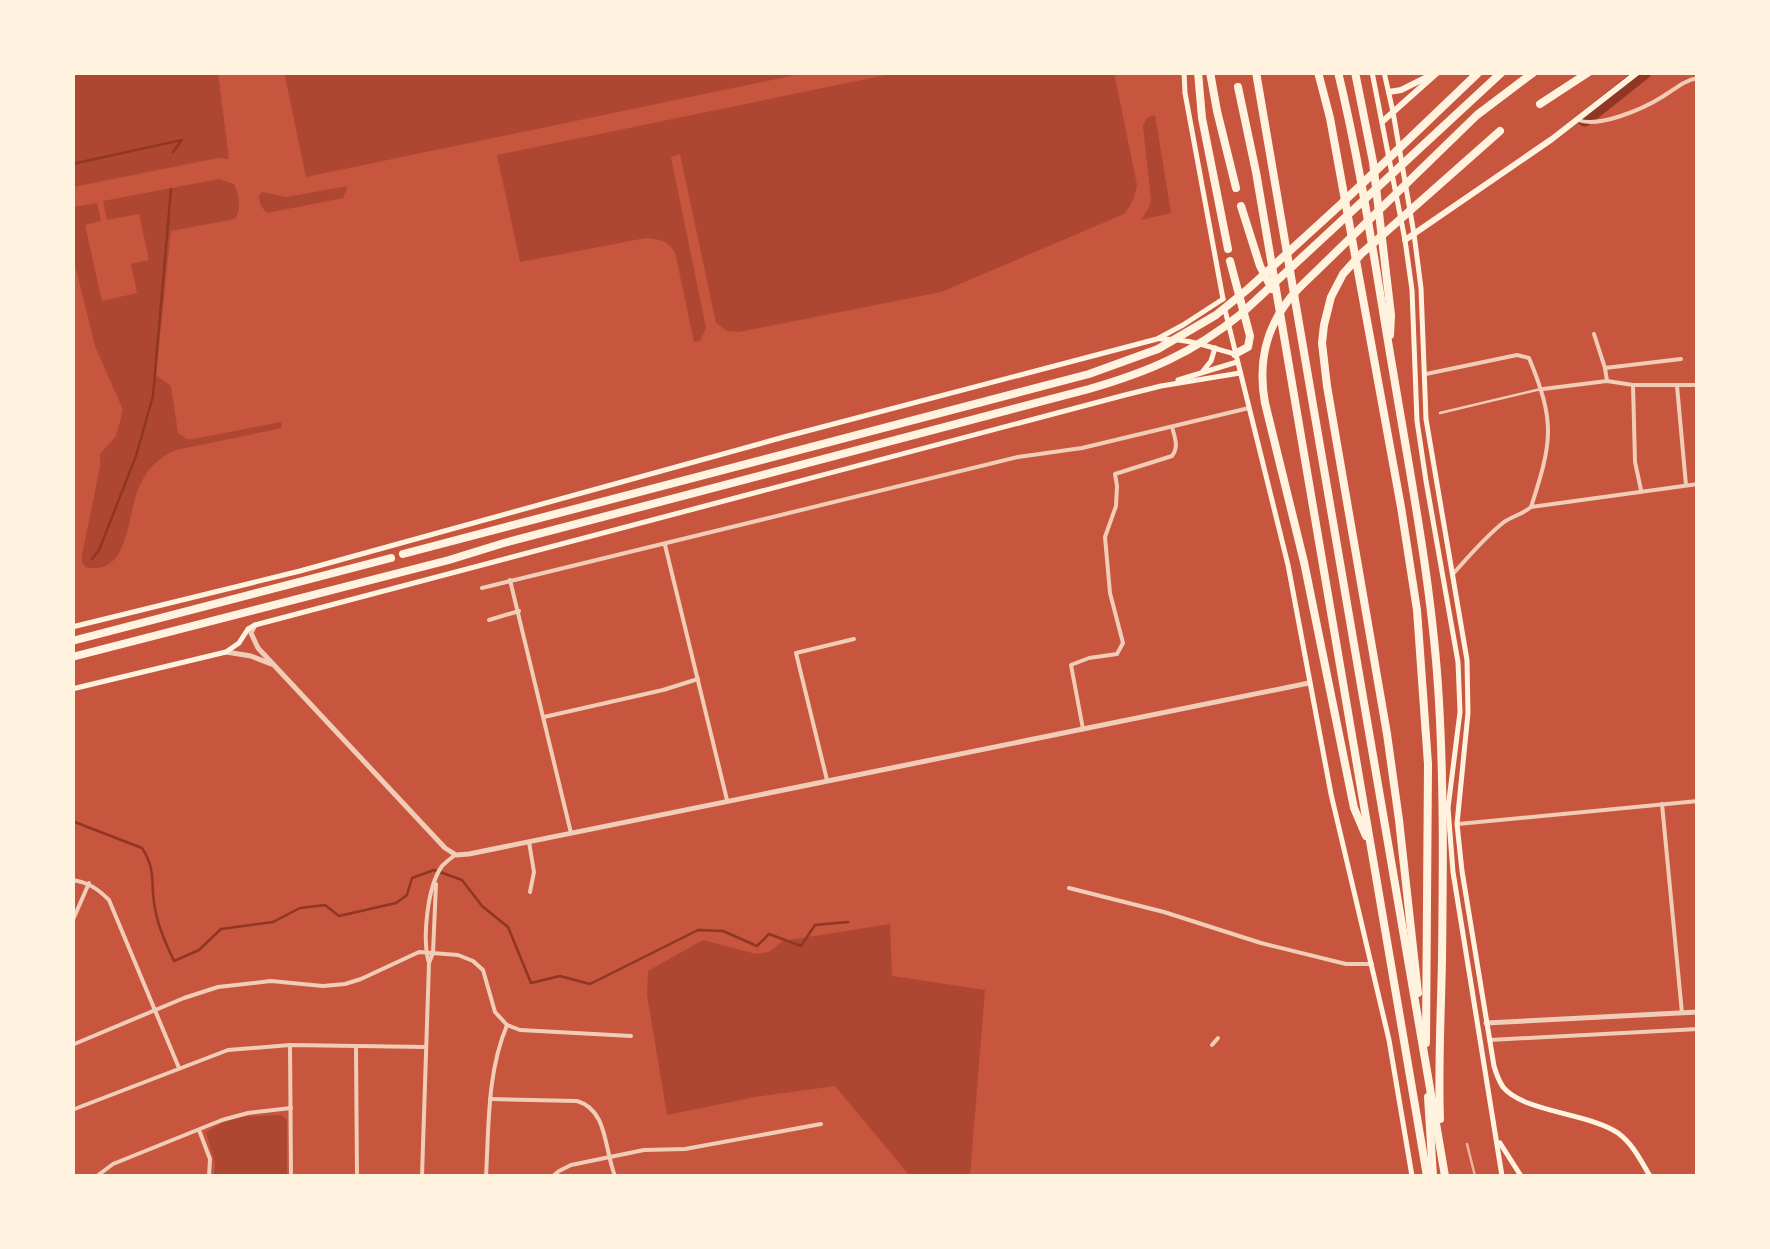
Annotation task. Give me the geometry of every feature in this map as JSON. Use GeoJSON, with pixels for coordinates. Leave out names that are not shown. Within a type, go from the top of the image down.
{"type":"FeatureCollection","features":[{"type":"Feature","properties":{"kind":"highway"},"geometry":{"type":"LineString","coordinates":[[1198,72],[1202,118],[1228,250]]}},
{"type":"Feature","properties":{"kind":"highway"},"geometry":{"type":"LineString","coordinates":[[1210,72],[1236,188]]}},
{"type":"Feature","properties":{"kind":"highway"},"geometry":{"type":"LineString","coordinates":[[1256,72],[1446,1176]]}},
{"type":"Feature","properties":{"kind":"highway"},"geometry":{"type":"LineString","coordinates":[[1318,72],[1417,610],[1428,764],[1426,1064],[1430,1176]]}},
{"type":"Feature","properties":{"kind":"highway"},"geometry":{"type":"LineString","coordinates":[[1338,72],[1416,506],[1439,699],[1443,833],[1438,1064],[1446,1176]]}},
{"type":"Feature","properties":{"kind":"highway"},"geometry":{"type":"LineString","coordinates":[[1355,72],[1373,162],[1391,316],[1388,346]]}},
{"type":"Feature","properties":{"kind":"highway"},"geometry":{"type":"LineString","coordinates":[[403,554],[1123,363],[1158,350],[1198,328],[1258,280],[1479,72]]}},
{"type":"Feature","properties":{"kind":"highway"},"geometry":{"type":"LineString","coordinates":[[72,657],[958,424],[1168,362],[1203,342],[1276,284],[1502,72]]}},
{"type":"Feature","properties":{"kind":"highway"},"geometry":{"type":"LineString","coordinates":[[1371,842],[1354,808],[1304,562],[1268,418],[1262,354],[1270,330],[1292,296],[1477,116],[1534,72]]}},
{"type":"Feature","properties":{"kind":"highway"},"geometry":{"type":"LineString","coordinates":[[1540,104],[1589,72]]}},
{"type":"Feature","properties":{"kind":"highway"},"geometry":{"type":"LineString","coordinates":[[1238,87],[1430,1176]]}},
{"type":"Feature","properties":{"kind":"highway"},"geometry":{"type":"LineString","coordinates":[[1428,1077],[1400,820],[1327,386],[1324,325],[1331,297],[1348,268],[1500,131]]}},
{"type":"Feature","properties":{"kind":"highway"},"geometry":{"type":"LineString","coordinates":[[1241,206],[1260,266],[1276,297]]}},
{"type":"Feature","properties":{"kind":"highway"},"geometry":{"type":"LineString","coordinates":[[1230,261],[1250,340],[1236,358]]}},
{"type":"Feature","properties":{"kind":"highway"},"geometry":{"type":"LineString","coordinates":[[72,641],[391,558]]}},
{"type":"Feature","properties":{"kind":"main road"},"geometry":{"type":"LineString","coordinates":[[1184,72],[1222,299],[1288,565],[1330,794],[1389,1040],[1412,1176]]}},
{"type":"Feature","properties":{"kind":"main road"},"geometry":{"type":"LineString","coordinates":[[1372,72],[1405,240],[1412,290],[1418,421],[1458,662],[1460,712],[1448,824],[1502,1176]]}},
{"type":"Feature","properties":{"kind":"main road"},"geometry":{"type":"LineString","coordinates":[[1384,72],[1414,234],[1421,288],[1426,419],[1469,686],[1458,824],[1462,871],[1496,1072],[1505,1090],[1525,1102],[1612,1129],[1631,1146],[1650,1176]]}},
{"type":"Feature","properties":{"kind":"main road"},"geometry":{"type":"LineString","coordinates":[[1383,121],[1438,72]]}},
{"type":"Feature","properties":{"kind":"main road"},"geometry":{"type":"LineString","coordinates":[[1389,92],[1438,72]]}},
{"type":"Feature","properties":{"kind":"main road"},"geometry":{"type":"LineString","coordinates":[[1405,240],[1578,120],[1638,72]]}},
{"type":"Feature","properties":{"kind":"main road"},"geometry":{"type":"LineString","coordinates":[[1158,339],[1222,299]]}},
{"type":"Feature","properties":{"kind":"main road"},"geometry":{"type":"LineString","coordinates":[[72,627],[300,571],[1158,339],[1180,338],[1236,358]]}},
{"type":"Feature","properties":{"kind":"main road"},"geometry":{"type":"LineString","coordinates":[[1201,372],[1212,362],[1215,348]]}},
{"type":"Feature","properties":{"kind":"main road"},"geometry":{"type":"LineString","coordinates":[[72,689],[226,652],[256,625],[1161,386],[1236,358]]}},
{"type":"Feature","properties":{"kind":"main road"},"geometry":{"type":"LineString","coordinates":[[1161,386],[1240,373]]}},
{"type":"Feature","properties":{"kind":"main road"},"geometry":{"type":"LineString","coordinates":[[1418,421],[1426,419]]}},
{"type":"Feature","properties":{"kind":"main road"},"geometry":{"type":"LineString","coordinates":[[1496,1136],[1520,1176]]}},
{"type":"Feature","properties":{"kind":"street"},"geometry":{"type":"LineString","coordinates":[[1578,120],[1596,123],[1647,106],[1688,80],[1698,78]]}},
{"type":"Feature","properties":{"kind":"street"},"geometry":{"type":"LineString","coordinates":[[1594,334],[1607,381]]}},
{"type":"Feature","properties":{"kind":"street"},"geometry":{"type":"LineString","coordinates":[[1423,375],[1516,355],[1530,358],[1549,419],[1549,444],[1532,507]]}},
{"type":"Feature","properties":{"kind":"street"},"geometry":{"type":"LineString","coordinates":[[1606,368],[1681,359]]}},
{"type":"Feature","properties":{"kind":"street"},"geometry":{"type":"LineString","coordinates":[[1542,389],[1607,381],[1698,385]]}},
{"type":"Feature","properties":{"kind":"street"},"geometry":{"type":"LineString","coordinates":[[1633,385],[1635,462],[1641,491]]}},
{"type":"Feature","properties":{"kind":"street"},"geometry":{"type":"LineString","coordinates":[[1677,386],[1686,485]]}},
{"type":"Feature","properties":{"kind":"street"},"geometry":{"type":"LineString","coordinates":[[482,588],[1018,457],[1082,448],[1250,408]]}},
{"type":"Feature","properties":{"kind":"street"},"geometry":{"type":"LineString","coordinates":[[1083,728],[1071,666],[1089,658],[1117,654],[1123,643],[1110,593],[1105,537],[1116,506],[1114,474],[1172,456],[1176,444],[1172,425]]}},
{"type":"Feature","properties":{"kind":"street"},"geometry":{"type":"LineString","coordinates":[[1453,574],[1499,526],[1532,507],[1698,484]]}},
{"type":"Feature","properties":{"kind":"street"},"geometry":{"type":"LineString","coordinates":[[666,544],[727,800]]}},
{"type":"Feature","properties":{"kind":"street"},"geometry":{"type":"LineString","coordinates":[[510,580],[571,834]]}},
{"type":"Feature","properties":{"kind":"street"},"geometry":{"type":"LineString","coordinates":[[488,620],[519,610]]}},
{"type":"Feature","properties":{"kind":"street"},"geometry":{"type":"LineString","coordinates":[[256,625],[251,633],[253,641],[445,848],[456,855]]}},
{"type":"Feature","properties":{"kind":"street"},"geometry":{"type":"LineString","coordinates":[[828,780],[797,652],[854,639]]}},
{"type":"Feature","properties":{"kind":"street"},"geometry":{"type":"LineString","coordinates":[[226,652],[274,665]]}},
{"type":"Feature","properties":{"kind":"street"},"geometry":{"type":"LineString","coordinates":[[544,717],[698,679]]}},
{"type":"Feature","properties":{"kind":"street"},"geometry":{"type":"LineString","coordinates":[[422,1176],[428,904],[442,867],[456,855],[1309,683]]}},
{"type":"Feature","properties":{"kind":"street"},"geometry":{"type":"LineString","coordinates":[[1458,824],[1698,801]]}},
{"type":"Feature","properties":{"kind":"street"},"geometry":{"type":"LineString","coordinates":[[1662,804],[1682,1014]]}},
{"type":"Feature","properties":{"kind":"street"},"geometry":{"type":"LineString","coordinates":[[529,842],[534,872],[530,892]]}},
{"type":"Feature","properties":{"kind":"street"},"geometry":{"type":"LineString","coordinates":[[72,880],[99,890],[108,900],[179,1068]]}},
{"type":"Feature","properties":{"kind":"street"},"geometry":{"type":"LineString","coordinates":[[429,964],[433,954],[436,880]]}},
{"type":"Feature","properties":{"kind":"street"},"geometry":{"type":"LineString","coordinates":[[72,922],[88,884]]}},
{"type":"Feature","properties":{"kind":"street"},"geometry":{"type":"LineString","coordinates":[[1069,888],[1164,912],[1261,943],[1346,964],[1372,964]]}},
{"type":"Feature","properties":{"kind":"street"},"geometry":{"type":"LineString","coordinates":[[72,1045],[218,986],[270,981],[345,984],[411,954],[426,953],[458,955],[473,961],[483,970],[495,1012],[507,1024],[530,1032],[631,1036]]}},
{"type":"Feature","properties":{"kind":"street"},"geometry":{"type":"LineString","coordinates":[[1486,1023],[1698,1012]]}},
{"type":"Feature","properties":{"kind":"street"},"geometry":{"type":"LineString","coordinates":[[486,1176],[491,1076],[507,1024]]}},
{"type":"Feature","properties":{"kind":"street"},"geometry":{"type":"LineString","coordinates":[[1490,1040],[1698,1030]]}},
{"type":"Feature","properties":{"kind":"street"},"geometry":{"type":"LineString","coordinates":[[1212,1045],[1218,1038]]}},
{"type":"Feature","properties":{"kind":"street"},"geometry":{"type":"LineString","coordinates":[[72,1110],[228,1050],[290,1045],[426,1046]]}},
{"type":"Feature","properties":{"kind":"street"},"geometry":{"type":"LineString","coordinates":[[290,1045],[291,1176]]}},
{"type":"Feature","properties":{"kind":"street"},"geometry":{"type":"LineString","coordinates":[[356,1048],[358,1176]]}},
{"type":"Feature","properties":{"kind":"street"},"geometry":{"type":"LineString","coordinates":[[490,1099],[586,1104],[600,1117],[615,1176]]}},
{"type":"Feature","properties":{"kind":"street"},"geometry":{"type":"LineString","coordinates":[[97,1176],[112,1164],[238,1115],[291,1108]]}},
{"type":"Feature","properties":{"kind":"street"},"geometry":{"type":"LineString","coordinates":[[554,1176],[571,1165],[644,1150],[702,1146],[821,1124]]}},
{"type":"Feature","properties":{"kind":"street"},"geometry":{"type":"LineString","coordinates":[[199,1130],[210,1159],[210,1176]]}},
{"type":"Feature","properties":{"kind":"lane"},"geometry":{"type":"LineString","coordinates":[[1440,412],[1542,389]]}},
{"type":"Feature","properties":{"kind":"shaded area"},"geometry":{"type":"Polygon","coordinates":[[[73,72],[218,73],[229,159],[73,187],[73,72]]]}},
{"type":"Feature","properties":{"kind":"shaded area"},"geometry":{"type":"Polygon","coordinates":[[[284,72],[805,72],[805,73],[306,177],[284,72]]]}},
{"type":"Feature","properties":{"kind":"shaded area"},"geometry":{"type":"Polygon","coordinates":[[[1114,72],[1137,185],[1127,211],[941,292],[739,332],[727,331],[716,323],[680,154],[671,157],[706,328],[700,341],[694,342],[675,252],[663,241],[646,238],[520,262],[497,155],[896,73],[1114,72]]]}},
{"type":"Feature","properties":{"kind":"shaded area"},"geometry":{"type":"Polygon","coordinates":[[[1155,115],[1171,213],[1141,220],[1151,200],[1143,126],[1147,118],[1155,115]]]}},
{"type":"Feature","properties":{"kind":"shaded area"},"geometry":{"type":"Polygon","coordinates":[[[219,179],[236,188],[239,206],[235,219],[171,231],[156,375],[171,386],[178,433],[187,439],[281,422],[282,428],[176,450],[160,459],[141,483],[119,552],[100,568],[85,567],[82,555],[100,454],[116,436],[123,410],[95,346],[73,257],[73,207],[97,203],[101,221],[85,225],[102,301],[137,293],[131,264],[149,260],[139,214],[107,220],[103,201],[219,179]]]}},
{"type":"Feature","properties":{"kind":"shaded area"},"geometry":{"type":"Polygon","coordinates":[[[348,186],[343,198],[267,213],[259,200],[263,192],[286,197],[348,186]]]}},
{"type":"Feature","properties":{"kind":"shaded area"},"geometry":{"type":"Polygon","coordinates":[[[890,924],[892,976],[985,990],[970,1176],[910,1176],[835,1086],[667,1115],[647,995],[648,971],[703,940],[756,954],[769,952],[783,941],[890,924]]]}},
{"type":"Feature","properties":{"kind":"shaded area"},"geometry":{"type":"Polygon","coordinates":[[[281,1115],[287,1120],[287,1176],[214,1176],[215,1163],[206,1132],[233,1117],[281,1115]]]}},
{"type":"Feature","properties":{"kind":"waterway"},"geometry":{"type":"LineString","coordinates":[[1585,119],[1644,72]]}},
{"type":"Feature","properties":{"kind":"waterway"},"geometry":{"type":"LineString","coordinates":[[72,164],[182,140]]}},
{"type":"Feature","properties":{"kind":"waterway"},"geometry":{"type":"LineString","coordinates":[[173,152],[181,141]]}},
{"type":"Feature","properties":{"kind":"waterway"},"geometry":{"type":"LineString","coordinates":[[92,559],[136,456],[153,396],[171,189]]}},
{"type":"Feature","properties":{"kind":"waterway"},"geometry":{"type":"LineString","coordinates":[[72,821],[142,848],[152,872],[159,926],[174,961],[199,950],[221,929],[273,922],[300,908],[325,905],[339,916],[396,903],[407,895],[412,878],[434,870],[462,880],[482,906],[508,927],[531,983],[560,976],[590,984],[698,930],[723,931],[757,946],[769,934],[801,946],[815,925],[848,922]]}},
{"type":"Feature","properties":{"kind":"railway"},"geometry":{"type":"LineString","coordinates":[[1467,1144],[1475,1176]]}}]}
